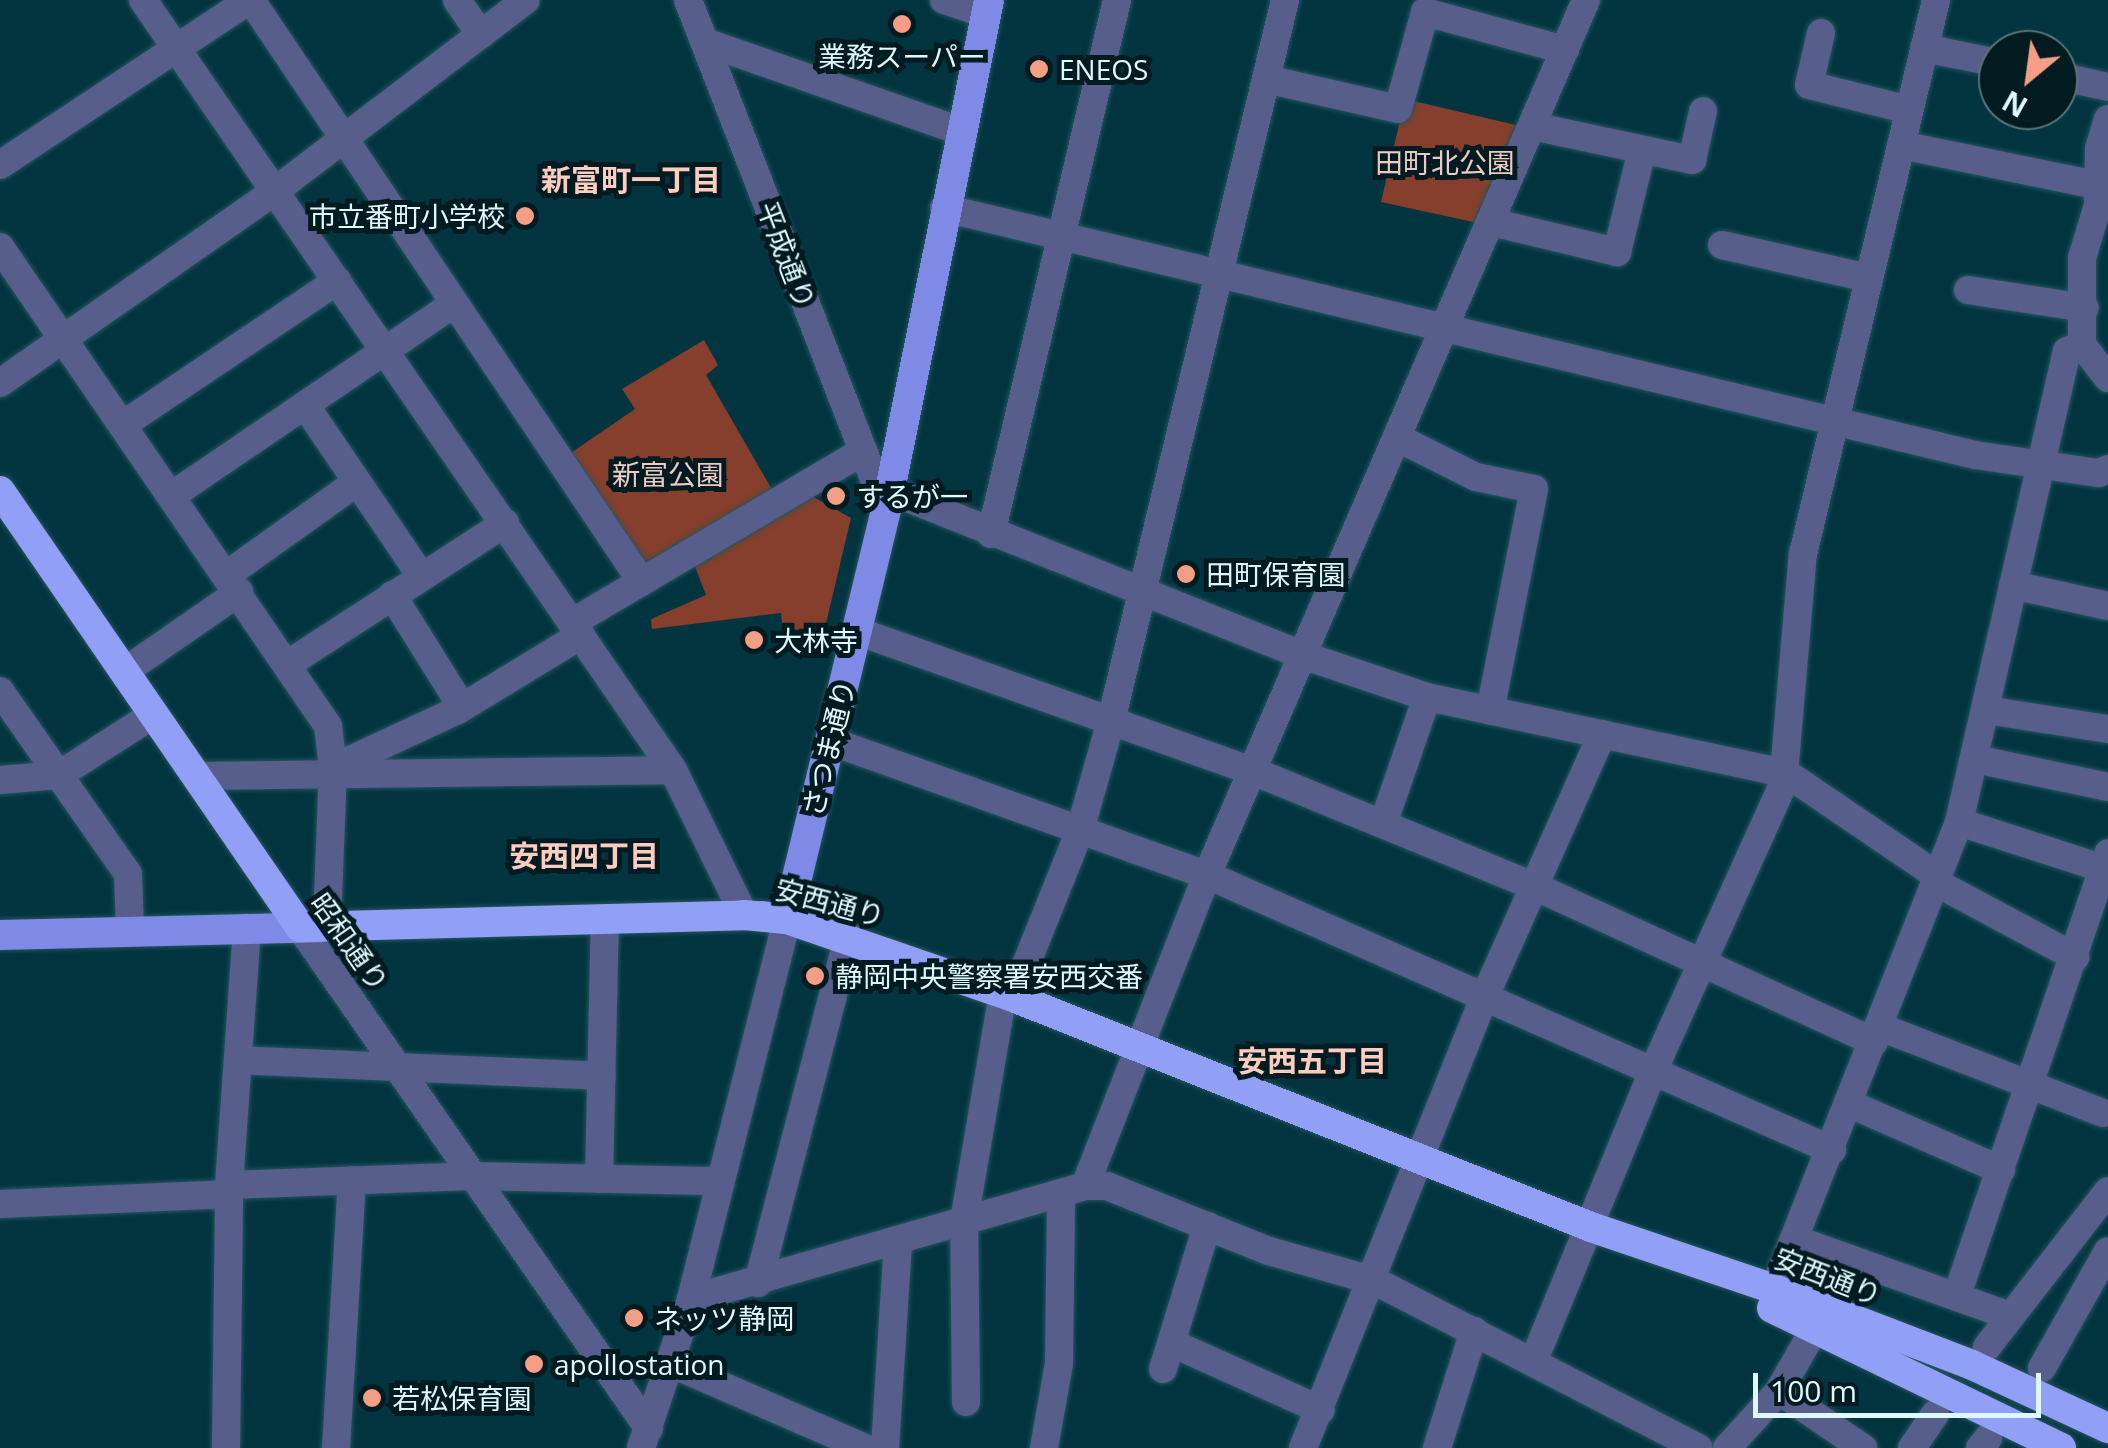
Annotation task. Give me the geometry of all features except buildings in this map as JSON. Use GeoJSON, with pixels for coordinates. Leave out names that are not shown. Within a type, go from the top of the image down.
{"type":"FeatureCollection","features":[{"type":"Feature","properties":{"kind":"highway","name":"昭和通り"},"geometry":{"type":"LineString","coordinates":[[0,490],[197,776],[314,927]]}},
{"type":"Feature","properties":{"kind":"highway","name":"安西通り"},"geometry":{"type":"LineString","coordinates":[[787,919],[1008,995],[1591,1227],[2040,1381],[2108,1428]]}},
{"type":"Feature","properties":{"kind":"highway","name":"安西通り"},"geometry":{"type":"LineString","coordinates":[[1591,1227],[1815,1328],[2060,1448]]}},
{"type":"Feature","properties":{"kind":"main road","name":"さつま通り"},"geometry":{"type":"LineString","coordinates":[[787,919],[888,501],[944,208],[988,7]]}},
{"type":"Feature","properties":{"kind":"main road"},"geometry":{"type":"LineString","coordinates":[[0,935],[744,915],[787,919]]}},
{"type":"Feature","properties":{"kind":"street"},"geometry":{"type":"LineString","coordinates":[[143,0],[673,770],[744,915]]}},
{"type":"Feature","properties":{"kind":"street"},"geometry":{"type":"LineString","coordinates":[[0,165],[250,0],[642,582]]}},
{"type":"Feature","properties":{"kind":"street"},"geometry":{"type":"LineString","coordinates":[[457,0],[481,35]]}},
{"type":"Feature","properties":{"kind":"street"},"geometry":{"type":"LineString","coordinates":[[0,383],[275,191],[526,0]]}},
{"type":"Feature","properties":{"kind":"street","name":"平成通り"},"geometry":{"type":"LineString","coordinates":[[688,0],[863,450],[888,501]]}},
{"type":"Feature","properties":{"kind":"street"},"geometry":{"type":"LineString","coordinates":[[944,0],[988,7]]}},
{"type":"Feature","properties":{"kind":"street"},"geometry":{"type":"LineString","coordinates":[[991,534],[1116,0]]}},
{"type":"Feature","properties":{"kind":"street"},"geometry":{"type":"LineString","coordinates":[[966,1402],[964,1221],[1008,995],[1080,830],[1144,593],[1285,0]]}},
{"type":"Feature","properties":{"kind":"street"},"geometry":{"type":"LineString","coordinates":[[1044,1448],[1059,1364],[1073,1190],[1586,0]]}},
{"type":"Feature","properties":{"kind":"street"},"geometry":{"type":"LineString","coordinates":[[1534,1360],[1653,1071],[1786,773],[1803,554],[1936,0]]}},
{"type":"Feature","properties":{"kind":"street"},"geometry":{"type":"LineString","coordinates":[[1266,79],[1398,109],[1425,12],[1565,50]]}},
{"type":"Feature","properties":{"kind":"street"},"geometry":{"type":"LineString","coordinates":[[1821,33],[1809,85],[1909,110]]}},
{"type":"Feature","properties":{"kind":"street"},"geometry":{"type":"LineString","coordinates":[[705,42],[960,132]]}},
{"type":"Feature","properties":{"kind":"street"},"geometry":{"type":"LineString","coordinates":[[1924,48],[1978,60]]}},
{"type":"Feature","properties":{"kind":"street"},"geometry":{"type":"LineString","coordinates":[[2078,80],[2108,87]]}},
{"type":"Feature","properties":{"kind":"street"},"geometry":{"type":"LineString","coordinates":[[1532,126],[1692,160],[1703,110]]}},
{"type":"Feature","properties":{"kind":"street"},"geometry":{"type":"LineString","coordinates":[[2108,119],[2099,149],[2101,186],[2082,258],[2086,308],[2082,344],[2108,378]]}},
{"type":"Feature","properties":{"kind":"street"},"geometry":{"type":"LineString","coordinates":[[1900,145],[2101,186]]}},
{"type":"Feature","properties":{"kind":"street"},"geometry":{"type":"LineString","coordinates":[[1491,222],[1618,252],[1642,150]]}},
{"type":"Feature","properties":{"kind":"street"},"geometry":{"type":"LineString","coordinates":[[944,208],[2040,467],[2108,469]]}},
{"type":"Feature","properties":{"kind":"street"},"geometry":{"type":"LineString","coordinates":[[1722,245],[1868,278]]}},
{"type":"Feature","properties":{"kind":"street"},"geometry":{"type":"LineString","coordinates":[[0,247],[174,494],[328,726],[334,772],[314,927]]}},
{"type":"Feature","properties":{"kind":"street"},"geometry":{"type":"LineString","coordinates":[[124,424],[338,281]]}},
{"type":"Feature","properties":{"kind":"street"},"geometry":{"type":"LineString","coordinates":[[1968,290],[2086,308]]}},
{"type":"Feature","properties":{"kind":"street"},"geometry":{"type":"LineString","coordinates":[[174,494],[454,304]]}},
{"type":"Feature","properties":{"kind":"street"},"geometry":{"type":"LineString","coordinates":[[1774,1289],[1959,822],[2066,352],[2082,344]]}},
{"type":"Feature","properties":{"kind":"street"},"geometry":{"type":"LineString","coordinates":[[305,404],[421,576]]}},
{"type":"Feature","properties":{"kind":"street"},"geometry":{"type":"LineString","coordinates":[[1398,438],[1476,477],[1534,489],[1490,711]]}},
{"type":"Feature","properties":{"kind":"street"},"geometry":{"type":"LineString","coordinates":[[334,772],[462,708],[642,582],[863,450]]}},
{"type":"Feature","properties":{"kind":"street"},"geometry":{"type":"LineString","coordinates":[[124,672],[357,482]]}},
{"type":"Feature","properties":{"kind":"street"},"geometry":{"type":"LineString","coordinates":[[888,501],[991,534],[1302,655],[1426,697],[1786,773],[1938,880],[2075,956]]}},
{"type":"Feature","properties":{"kind":"street"},"geometry":{"type":"LineString","coordinates":[[288,664],[505,524]]}},
{"type":"Feature","properties":{"kind":"street"},"geometry":{"type":"LineString","coordinates":[[2013,585],[2108,606]]}},
{"type":"Feature","properties":{"kind":"street"},"geometry":{"type":"LineString","coordinates":[[392,595],[462,708]]}},
{"type":"Feature","properties":{"kind":"street"},"geometry":{"type":"LineString","coordinates":[[857,632],[1253,772],[1534,886],[1702,964],[1877,1034],[2031,1084],[2104,1114]]}},
{"type":"Feature","properties":{"kind":"street"},"geometry":{"type":"LineString","coordinates":[[0,691],[128,874],[130,931]]}},
{"type":"Feature","properties":{"kind":"street"},"geometry":{"type":"LineString","coordinates":[[1383,824],[1426,697]]}},
{"type":"Feature","properties":{"kind":"street"},"geometry":{"type":"LineString","coordinates":[[1986,710],[2108,730]]}},
{"type":"Feature","properties":{"kind":"street"},"geometry":{"type":"LineString","coordinates":[[0,780],[59,775],[154,714]]}},
{"type":"Feature","properties":{"kind":"street"},"geometry":{"type":"LineString","coordinates":[[1304,1448],[1375,1281],[1484,996],[1602,734]]}},
{"type":"Feature","properties":{"kind":"street"},"geometry":{"type":"LineString","coordinates":[[830,741],[1206,875],[1832,1150]]}},
{"type":"Feature","properties":{"kind":"street"},"geometry":{"type":"LineString","coordinates":[[1974,759],[2108,787]]}},
{"type":"Feature","properties":{"kind":"street"},"geometry":{"type":"LineString","coordinates":[[197,776],[673,770]]}},
{"type":"Feature","properties":{"kind":"street"},"geometry":{"type":"LineString","coordinates":[[1957,1295],[2107,864],[1959,822]]}},
{"type":"Feature","properties":{"kind":"street"},"geometry":{"type":"LineString","coordinates":[[600,1179],[605,918]]}},
{"type":"Feature","properties":{"kind":"street","name":"さつま通り"},"geometry":{"type":"LineString","coordinates":[[645,1439],[691,1299],[787,919]]}},
{"type":"Feature","properties":{"kind":"street","name":"昭和通り"},"geometry":{"type":"LineString","coordinates":[[314,927],[400,1071],[645,1439]]}},
{"type":"Feature","properties":{"kind":"street"},"geometry":{"type":"LineString","coordinates":[[226,1448],[229,1190],[247,928]]}},
{"type":"Feature","properties":{"kind":"street"},"geometry":{"type":"LineString","coordinates":[[758,1283],[848,937]]}},
{"type":"Feature","properties":{"kind":"street"},"geometry":{"type":"LineString","coordinates":[[238,1060],[400,1071],[602,1076]]}},
{"type":"Feature","properties":{"kind":"street"},"geometry":{"type":"LineString","coordinates":[[1850,1104],[2001,1170]]}},
{"type":"Feature","properties":{"kind":"street"},"geometry":{"type":"LineString","coordinates":[[0,1204],[352,1180],[471,1176],[720,1182]]}},
{"type":"Feature","properties":{"kind":"street"},"geometry":{"type":"LineString","coordinates":[[336,1448],[352,1180]]}},
{"type":"Feature","properties":{"kind":"street"},"geometry":{"type":"LineString","coordinates":[[691,1299],[1073,1190],[1134,1195],[1207,1226],[1375,1281],[1698,1448]]}},
{"type":"Feature","properties":{"kind":"street"},"geometry":{"type":"LineString","coordinates":[[1987,1347],[2108,1191]]}},
{"type":"Feature","properties":{"kind":"street"},"geometry":{"type":"LineString","coordinates":[[1207,1226],[1169,1357],[1321,1410]]}},
{"type":"Feature","properties":{"kind":"street"},"geometry":{"type":"LineString","coordinates":[[884,1448],[898,1240]]}},
{"type":"Feature","properties":{"kind":"street"},"geometry":{"type":"LineString","coordinates":[[1794,1240],[2010,1316]]}},
{"type":"Feature","properties":{"kind":"street"},"geometry":{"type":"LineString","coordinates":[[2040,1381],[2080,1295],[2108,1251]]}},
{"type":"Feature","properties":{"kind":"street"},"geometry":{"type":"LineString","coordinates":[[2080,1295],[2108,1287]]}},
{"type":"Feature","properties":{"kind":"street"},"geometry":{"type":"LineString","coordinates":[[1726,1448],[1779,1391],[1815,1328]]}},
{"type":"Feature","properties":{"kind":"street"},"geometry":{"type":"LineString","coordinates":[[1437,1448],[1474,1331]]}},
{"type":"Feature","properties":{"kind":"street"},"geometry":{"type":"LineString","coordinates":[[672,1364],[865,1448]]}},
{"type":"Feature","properties":{"kind":"street"},"geometry":{"type":"LineString","coordinates":[[1779,1391],[1863,1448]]}},
{"type":"Feature","properties":{"kind":"street"},"geometry":{"type":"LineString","coordinates":[[1912,1448],[1934,1414]]}},
{"type":"Feature","properties":{"kind":"green space","name":"田町北公園"},"geometry":{"type":"Polygon","coordinates":[[[1405,99],[1520,126],[1478,223],[1381,202],[1405,99]]]}},
{"type":"Feature","properties":{"kind":"green space","name":"新富公園"},"geometry":{"type":"Polygon","coordinates":[[[704,340],[718,365],[706,375],[774,493],[651,568],[636,563],[565,457],[635,409],[622,389],[704,340]]]}},
{"type":"Feature","properties":{"kind":"green space"},"geometry":{"type":"Polygon","coordinates":[[[810,495],[851,518],[823,636],[794,629],[790,642],[784,641],[781,613],[652,629],[651,619],[706,595],[694,564],[810,495]]]}},
{"type":"Feature","properties":{"kind":"place","name":"業務スーパー"},"geometry":{"type":"Point","coordinates":[902,24]}},
{"type":"Feature","properties":{"kind":"place","name":"ENEOS"},"geometry":{"type":"Point","coordinates":[1039,69]}},
{"type":"Feature","properties":{"kind":"place","name":"市立番町小学校"},"geometry":{"type":"Point","coordinates":[525,216]}},
{"type":"Feature","properties":{"kind":"place","name":"するが一"},"geometry":{"type":"Point","coordinates":[836,496]}},
{"type":"Feature","properties":{"kind":"place","name":"田町保育園"},"geometry":{"type":"Point","coordinates":[1186,574]}},
{"type":"Feature","properties":{"kind":"place","name":"大林寺"},"geometry":{"type":"Point","coordinates":[754,640]}},
{"type":"Feature","properties":{"kind":"place","name":"静岡中央警察署安西交番"},"geometry":{"type":"Point","coordinates":[815,976]}},
{"type":"Feature","properties":{"kind":"place","name":"ネッツ静岡"},"geometry":{"type":"Point","coordinates":[634,1318]}},
{"type":"Feature","properties":{"kind":"place","name":"apollostation"},"geometry":{"type":"Point","coordinates":[534,1364]}},
{"type":"Feature","properties":{"kind":"place","name":"若松保育園"},"geometry":{"type":"Point","coordinates":[372,1398]}},
{"type":"Feature","properties":{"kind":"district","name":"新富町一丁目"},"geometry":{"type":"Point","coordinates":[631,180]}},
{"type":"Feature","properties":{"kind":"district","name":"安西四丁目"},"geometry":{"type":"Point","coordinates":[584,856]}},
{"type":"Feature","properties":{"kind":"district","name":"安西五丁目"},"geometry":{"type":"Point","coordinates":[1312,1061]}}]}
